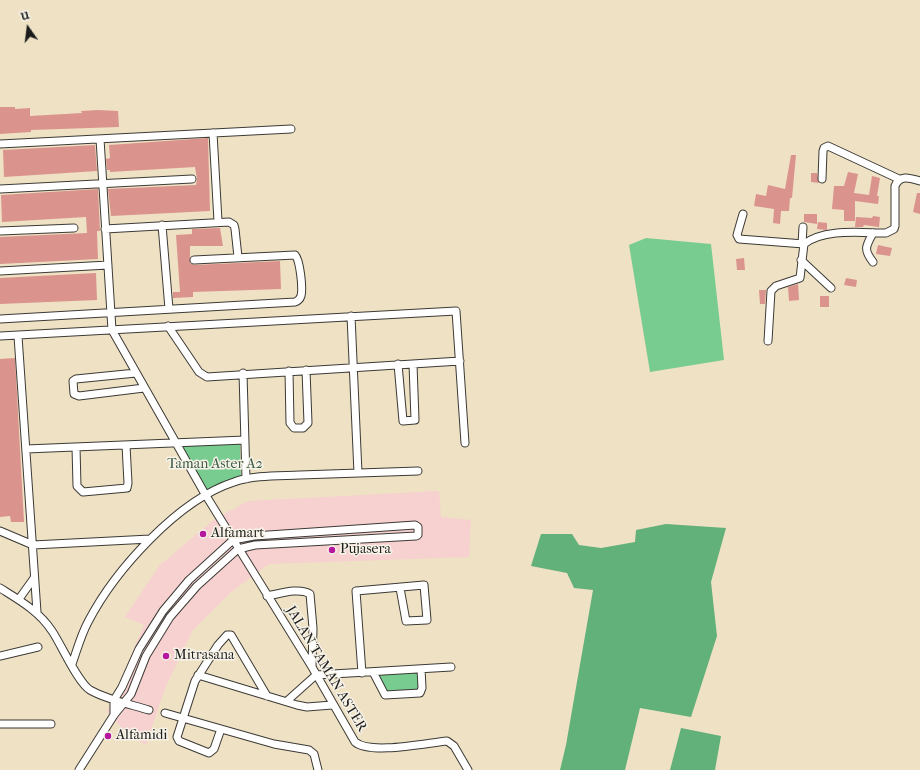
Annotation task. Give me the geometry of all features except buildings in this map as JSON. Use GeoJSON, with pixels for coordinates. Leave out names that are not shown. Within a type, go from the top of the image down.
{"type":"FeatureCollection","features":[{"type":"Feature","properties":{"kind":"street"},"geometry":{"type":"LineString","coordinates":[[0,144],[291,128]]}},
{"type":"Feature","properties":{"kind":"street"},"geometry":{"type":"LineString","coordinates":[[213,133],[218,221]]}},
{"type":"Feature","properties":{"kind":"street"},"geometry":{"type":"LineString","coordinates":[[100,139],[112,330]]}},
{"type":"Feature","properties":{"kind":"street"},"geometry":{"type":"LineString","coordinates":[[822,179],[823,151],[824,148],[828,146],[899,179],[907,177],[920,181]]}},
{"type":"Feature","properties":{"kind":"street"},"geometry":{"type":"LineString","coordinates":[[0,189],[103,185],[192,179]]}},
{"type":"Feature","properties":{"kind":"street"},"geometry":{"type":"LineString","coordinates":[[743,214],[737,235],[739,239],[803,244],[826,235],[886,233],[894,229],[895,186],[899,179]]}},
{"type":"Feature","properties":{"kind":"street"},"geometry":{"type":"LineString","coordinates":[[105,230],[218,221],[229,222],[234,225],[238,257]]}},
{"type":"Feature","properties":{"kind":"street"},"geometry":{"type":"LineString","coordinates":[[162,225],[169,309]]}},
{"type":"Feature","properties":{"kind":"street"},"geometry":{"type":"LineString","coordinates":[[768,341],[771,292],[776,286],[800,278],[803,227]]}},
{"type":"Feature","properties":{"kind":"street"},"geometry":{"type":"LineString","coordinates":[[0,231],[74,228]]}},
{"type":"Feature","properties":{"kind":"street"},"geometry":{"type":"LineString","coordinates":[[873,233],[866,247],[866,253],[873,262]]}},
{"type":"Feature","properties":{"kind":"street"},"geometry":{"type":"LineString","coordinates":[[0,319],[111,314],[169,309],[295,302],[299,300],[301,295],[299,261],[295,255],[194,260]]}},
{"type":"Feature","properties":{"kind":"street"},"geometry":{"type":"LineString","coordinates":[[801,260],[830,288]]}},
{"type":"Feature","properties":{"kind":"street"},"geometry":{"type":"LineString","coordinates":[[0,271],[108,266]]}},
{"type":"Feature","properties":{"kind":"street"},"geometry":{"type":"LineString","coordinates":[[0,336],[456,311],[465,443]]}},
{"type":"Feature","properties":{"kind":"street"},"geometry":{"type":"LineString","coordinates":[[351,316],[358,473]]}},
{"type":"Feature","properties":{"kind":"street"},"geometry":{"type":"LineString","coordinates":[[168,326],[202,375],[207,377],[243,373],[460,361]]}},
{"type":"Feature","properties":{"kind":"street","name":"JALAN TAMAN ASTER"},"geometry":{"type":"LineString","coordinates":[[112,330],[174,442],[238,549],[312,667],[354,742],[363,747],[386,748],[448,741],[454,746],[468,770]]}},
{"type":"Feature","properties":{"kind":"street"},"geometry":{"type":"LineString","coordinates":[[18,336],[37,612]]}},
{"type":"Feature","properties":{"kind":"street"},"geometry":{"type":"LineString","coordinates":[[398,364],[403,421],[415,420],[413,364]]}},
{"type":"Feature","properties":{"kind":"street"},"geometry":{"type":"LineString","coordinates":[[288,371],[290,423],[294,428],[303,428],[308,423],[306,370]]}},
{"type":"Feature","properties":{"kind":"street"},"geometry":{"type":"LineString","coordinates":[[136,373],[73,380],[72,384],[74,394],[79,396],[144,388]]}},
{"type":"Feature","properties":{"kind":"street"},"geometry":{"type":"LineString","coordinates":[[243,373],[246,479]]}},
{"type":"Feature","properties":{"kind":"street"},"geometry":{"type":"LineString","coordinates":[[26,449],[245,440]]}},
{"type":"Feature","properties":{"kind":"street"},"geometry":{"type":"LineString","coordinates":[[76,447],[78,486],[83,492],[126,488],[128,483],[126,445]]}},
{"type":"Feature","properties":{"kind":"street"},"geometry":{"type":"LineString","coordinates":[[72,664],[88,622],[112,584],[150,539],[205,494],[234,482],[246,479],[418,471]]}},
{"type":"Feature","properties":{"kind":"street"},"geometry":{"type":"LineString","coordinates":[[79,770],[114,715],[131,694],[146,656],[170,617],[197,586],[238,549],[255,545],[416,536],[418,535],[418,527],[415,525],[254,536],[233,540],[189,580],[164,611],[139,649],[122,687],[114,700],[114,715]]}},
{"type":"Feature","properties":{"kind":"street"},"geometry":{"type":"LineString","coordinates":[[0,531],[33,545],[150,539]]}},
{"type":"Feature","properties":{"kind":"street"},"geometry":{"type":"LineString","coordinates":[[19,599],[34,578]]}},
{"type":"Feature","properties":{"kind":"street"},"geometry":{"type":"LineString","coordinates":[[362,673],[356,591],[424,585],[427,620],[406,621],[400,588]]}},
{"type":"Feature","properties":{"kind":"street"},"geometry":{"type":"LineString","coordinates":[[0,588],[37,612],[51,630],[81,680],[89,690],[114,700],[149,710]]}},
{"type":"Feature","properties":{"kind":"street"},"geometry":{"type":"LineString","coordinates":[[267,596],[297,591],[306,591],[310,594],[313,628],[312,667]]}},
{"type":"Feature","properties":{"kind":"street"},"geometry":{"type":"LineString","coordinates":[[221,729],[214,750],[209,753],[178,740],[177,737],[198,675],[222,638],[227,634],[231,635],[267,696]]}},
{"type":"Feature","properties":{"kind":"street"},"geometry":{"type":"LineString","coordinates":[[0,656],[38,647]]}},
{"type":"Feature","properties":{"kind":"street"},"geometry":{"type":"LineString","coordinates":[[287,701],[316,675],[451,667]]}},
{"type":"Feature","properties":{"kind":"street"},"geometry":{"type":"LineString","coordinates":[[373,672],[382,691],[385,695],[390,696],[420,693],[422,688],[421,669]]}},
{"type":"Feature","properties":{"kind":"street"},"geometry":{"type":"LineString","coordinates":[[198,675],[307,707],[332,705]]}},
{"type":"Feature","properties":{"kind":"street"},"geometry":{"type":"LineString","coordinates":[[165,713],[185,717],[274,744],[309,750],[314,754],[318,770]]}},
{"type":"Feature","properties":{"kind":"street"},"geometry":{"type":"LineString","coordinates":[[0,724],[51,724]]}},
{"type":"Feature","properties":{"kind":"shaded area"},"geometry":{"type":"Polygon","coordinates":[[[439,491],[441,517],[471,520],[469,557],[269,564],[230,593],[193,630],[165,688],[146,745],[129,735],[107,712],[144,625],[125,617],[160,565],[212,521],[248,501],[439,491]]]}},
{"type":"Feature","properties":{"kind":"green space"},"geometry":{"type":"Polygon","coordinates":[[[646,238],[711,244],[724,360],[650,372],[629,245],[646,238]]]}},
{"type":"Feature","properties":{"kind":"green space","name":"Taman Aster A2"},"geometry":{"type":"Polygon","coordinates":[[[240,442],[241,479],[206,492],[176,444],[240,442]]]}},
{"type":"Feature","properties":{"kind":"green space"},"geometry":{"type":"Polygon","coordinates":[[[666,524],[726,528],[711,582],[717,636],[691,717],[640,708],[625,770],[560,770],[566,745],[593,590],[574,588],[567,573],[531,566],[541,534],[572,534],[579,545],[601,548],[635,542],[636,530],[666,524]]]}},
{"type":"Feature","properties":{"kind":"green space"},"geometry":{"type":"Polygon","coordinates":[[[419,671],[420,691],[386,694],[375,673],[419,671]]]}},
{"type":"Feature","properties":{"kind":"green space"},"geometry":{"type":"Polygon","coordinates":[[[681,728],[721,736],[715,770],[670,770],[681,728]]]}},
{"type":"Feature","properties":{"kind":"place","name":"Alfamart"},"geometry":{"type":"Point","coordinates":[203,534]}},
{"type":"Feature","properties":{"kind":"place","name":"Pujasera"},"geometry":{"type":"Point","coordinates":[332,550]}},
{"type":"Feature","properties":{"kind":"place","name":"Mitrasana"},"geometry":{"type":"Point","coordinates":[166,656]}},
{"type":"Feature","properties":{"kind":"place","name":"Alfamidi"},"geometry":{"type":"Point","coordinates":[108,736]}}]}
